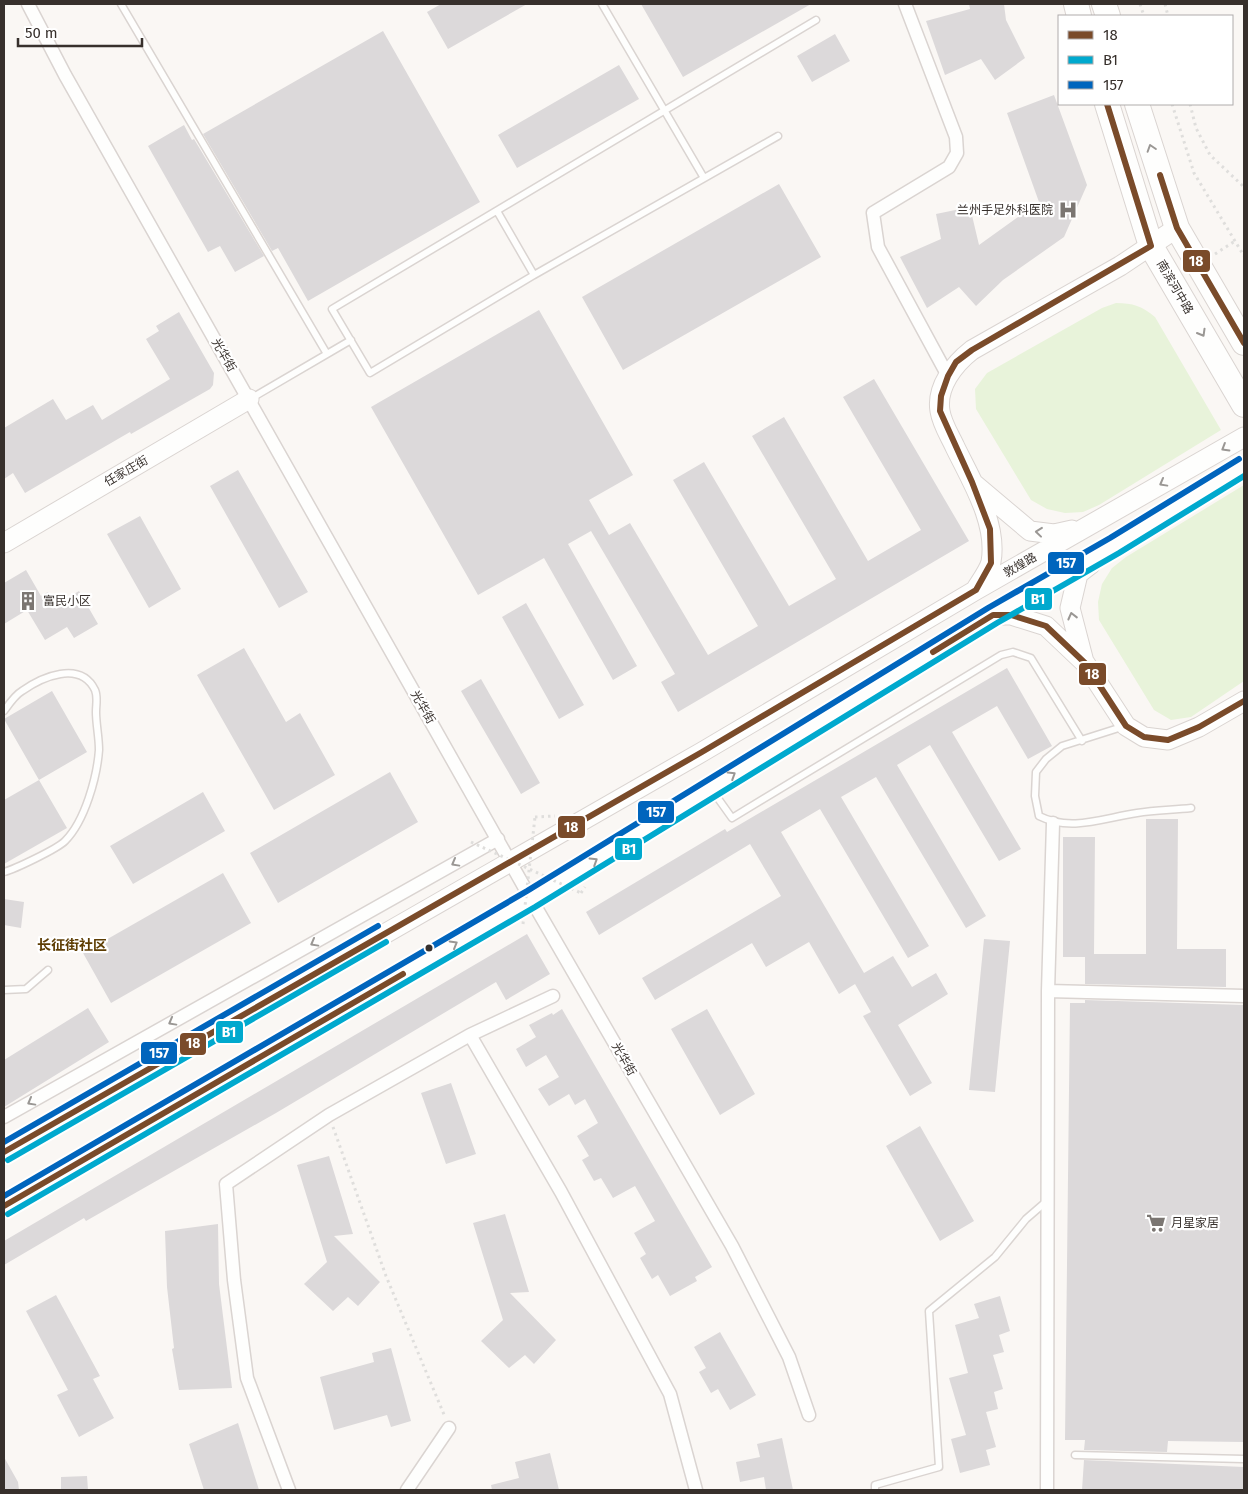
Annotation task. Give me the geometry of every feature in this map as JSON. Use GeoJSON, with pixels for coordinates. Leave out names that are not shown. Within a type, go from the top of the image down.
{"type":"FeatureCollection","features":[{"type":"Feature","properties":{"kind":"highway","name":"南滨河中路"},"geometry":{"type":"LineString","coordinates":[[1107,105],[1151,246],[1244,405]]}},
{"type":"Feature","properties":{"kind":"highway"},"geometry":{"type":"LineString","coordinates":[[1137,105],[1177,228],[1244,343]]}},
{"type":"Feature","properties":{"kind":"main road"},"geometry":{"type":"LineString","coordinates":[[976,590],[991,563],[990,528],[972,482],[940,411],[941,396],[948,376],[956,362],[972,350],[1120,266],[1177,228]]}},
{"type":"Feature","properties":{"kind":"main road","name":"任家庄街"},"geometry":{"type":"LineString","coordinates":[[4,543],[249,400]]}},
{"type":"Feature","properties":{"kind":"main road","name":"敦煌路"},"geometry":{"type":"LineString","coordinates":[[4,1152],[510,860],[711,747],[976,590],[1244,437]]}},
{"type":"Feature","properties":{"kind":"main road"},"geometry":{"type":"LineString","coordinates":[[4,1206],[531,899],[993,615],[1114,546],[1244,466]]}},
{"type":"Feature","properties":{"kind":"main road"},"geometry":{"type":"LineString","coordinates":[[972,482],[1030,531],[1054,534],[1087,526]]}},
{"type":"Feature","properties":{"kind":"main road"},"geometry":{"type":"LineString","coordinates":[[1085,663],[1070,608],[1078,574],[1114,546]]}},
{"type":"Feature","properties":{"kind":"main road"},"geometry":{"type":"LineString","coordinates":[[993,615],[1011,616],[1046,626],[1085,663],[1126,726],[1144,737],[1168,740],[1199,727],[1244,701]]}},
{"type":"Feature","properties":{"kind":"street","name":"光华街"},"geometry":{"type":"LineString","coordinates":[[28,4],[65,76],[531,899],[732,1246],[789,1357],[809,1415]]}},
{"type":"Feature","properties":{"kind":"street"},"geometry":{"type":"LineString","coordinates":[[905,4],[956,136],[957,154],[949,167],[874,213],[874,230],[878,248],[948,376]]}},
{"type":"Feature","properties":{"kind":"street"},"geometry":{"type":"LineString","coordinates":[[1047,1490],[1048,991],[1054,823]]}},
{"type":"Feature","properties":{"kind":"street"},"geometry":{"type":"LineString","coordinates":[[4,1117],[498,839]]}},
{"type":"Feature","properties":{"kind":"street"},"geometry":{"type":"LineString","coordinates":[[1048,991],[1244,996]]}},
{"type":"Feature","properties":{"kind":"street"},"geometry":{"type":"LineString","coordinates":[[289,1490],[247,1378],[234,1280],[226,1184],[329,1114],[470,1035],[553,996]]}},
{"type":"Feature","properties":{"kind":"street"},"geometry":{"type":"LineString","coordinates":[[470,1035],[561,1192],[670,1394],[696,1490]]}},
{"type":"Feature","properties":{"kind":"street"},"geometry":{"type":"LineString","coordinates":[[407,1490],[449,1428]]}},
{"type":"Feature","properties":{"kind":"lane"},"geometry":{"type":"LineString","coordinates":[[121,4],[327,354]]}},
{"type":"Feature","properties":{"kind":"lane"},"geometry":{"type":"LineString","coordinates":[[602,4],[704,178]]}},
{"type":"Feature","properties":{"kind":"lane"},"geometry":{"type":"LineString","coordinates":[[778,136],[534,275],[370,373],[332,309],[816,20]]}},
{"type":"Feature","properties":{"kind":"lane"},"geometry":{"type":"LineString","coordinates":[[497,211],[534,275]]}},
{"type":"Feature","properties":{"kind":"lane"},"geometry":{"type":"LineString","coordinates":[[249,400],[351,340]]}},
{"type":"Feature","properties":{"kind":"lane"},"geometry":{"type":"LineString","coordinates":[[711,788],[732,818],[1001,655],[1013,652],[1030,658],[1082,741]]}},
{"type":"Feature","properties":{"kind":"lane"},"geometry":{"type":"LineString","coordinates":[[4,710],[21,691],[56,674],[73,673],[88,681],[97,695],[99,740],[92,789],[76,825],[65,842],[4,872]]}},
{"type":"Feature","properties":{"kind":"lane"},"geometry":{"type":"LineString","coordinates":[[1126,726],[1062,746],[1046,759],[1036,772],[1035,796],[1039,816],[1054,823],[1087,823],[1138,813],[1191,808]]}},
{"type":"Feature","properties":{"kind":"lane"},"geometry":{"type":"LineString","coordinates":[[4,990],[26,989],[48,970]]}},
{"type":"Feature","properties":{"kind":"lane"},"geometry":{"type":"LineString","coordinates":[[875,1490],[875,1485],[939,1467],[929,1311],[995,1257],[1026,1219],[1048,1199]]}},
{"type":"Feature","properties":{"kind":"lane"},"geometry":{"type":"LineString","coordinates":[[1075,1455],[1244,1459]]}},
{"type":"Feature","properties":{"kind":"path"},"geometry":{"type":"LineString","coordinates":[[1172,105],[1194,173],[1244,256]]}},
{"type":"Feature","properties":{"kind":"path"},"geometry":{"type":"LineString","coordinates":[[1190,105],[1196,128],[1210,155],[1244,187]]}},
{"type":"Feature","properties":{"kind":"path"},"geometry":{"type":"LineString","coordinates":[[1216,254],[1236,242]]}},
{"type":"Feature","properties":{"kind":"path"},"geometry":{"type":"LineString","coordinates":[[523,924],[535,816]]}},
{"type":"Feature","properties":{"kind":"path"},"geometry":{"type":"LineString","coordinates":[[471,842],[581,894]]}},
{"type":"Feature","properties":{"kind":"path"},"geometry":{"type":"LineString","coordinates":[[329,1114],[386,1276],[449,1428]]}},
{"type":"Feature","properties":{"kind":"green space"},"geometry":{"type":"Polygon","coordinates":[[[1116,303],[1137,306],[1155,317],[1221,430],[1099,505],[1083,512],[1065,513],[1047,509],[1031,500],[976,409],[975,389],[987,373],[1102,308],[1116,303]]]}},
{"type":"Feature","properties":{"kind":"green space"},"geometry":{"type":"Polygon","coordinates":[[[1244,485],[1244,681],[1191,717],[1171,720],[1154,710],[1099,620],[1098,602],[1102,584],[1112,568],[1126,557],[1244,485]]]}},
{"type":"Feature","properties":{"kind":"building"},"geometry":{"type":"Polygon","coordinates":[[[441,4],[527,4],[448,49],[427,12],[441,4]]]}},
{"type":"Feature","properties":{"kind":"building"},"geometry":{"type":"Polygon","coordinates":[[[641,4],[811,4],[683,77],[641,4]]]}},
{"type":"Feature","properties":{"kind":"building"},"geometry":{"type":"Polygon","coordinates":[[[969,4],[1004,4],[1006,20],[1025,58],[995,80],[981,59],[945,75],[926,21],[970,9],[969,4]]]}},
{"type":"Feature","properties":{"kind":"building"},"geometry":{"type":"Polygon","coordinates":[[[383,31],[480,202],[308,301],[278,248],[272,251],[203,134],[383,31]]]}},
{"type":"Feature","properties":{"kind":"building"},"geometry":{"type":"Polygon","coordinates":[[[835,34],[850,61],[812,82],[797,56],[835,34]]]}},
{"type":"Feature","properties":{"kind":"building"},"geometry":{"type":"Polygon","coordinates":[[[619,65],[639,99],[517,168],[498,135],[619,65]]]}},
{"type":"Feature","properties":{"kind":"building"},"geometry":{"type":"Polygon","coordinates":[[[1054,95],[1087,185],[1064,237],[1003,280],[976,306],[959,287],[927,308],[900,257],[941,239],[936,214],[970,207],[979,245],[1039,202],[1007,113],[1054,95]]]}},
{"type":"Feature","properties":{"kind":"building"},"geometry":{"type":"Polygon","coordinates":[[[184,125],[264,256],[235,272],[220,246],[208,252],[148,146],[184,125]]]}},
{"type":"Feature","properties":{"kind":"building"},"geometry":{"type":"Polygon","coordinates":[[[779,184],[821,257],[623,370],[582,297],[779,184]]]}},
{"type":"Feature","properties":{"kind":"building"},"geometry":{"type":"Polygon","coordinates":[[[539,310],[633,475],[589,500],[609,535],[630,523],[708,655],[758,626],[673,480],[704,462],[789,606],[836,579],[752,436],[784,417],[868,561],[921,530],[843,397],[874,379],[969,541],[678,712],[661,682],[675,674],[591,531],[568,544],[637,666],[613,680],[544,558],[478,595],[371,407],[539,310]]]}},
{"type":"Feature","properties":{"kind":"building"},"geometry":{"type":"Polygon","coordinates":[[[179,312],[214,373],[213,385],[210,389],[131,434],[130,432],[25,493],[13,473],[4,479],[4,428],[53,399],[66,420],[93,405],[102,420],[170,379],[146,339],[159,331],[156,326],[179,312]]]}},
{"type":"Feature","properties":{"kind":"building"},"geometry":{"type":"Polygon","coordinates":[[[238,470],[308,592],[279,608],[210,486],[238,470]]]}},
{"type":"Feature","properties":{"kind":"building"},"geometry":{"type":"Polygon","coordinates":[[[140,516],[181,589],[149,608],[107,534],[140,516]]]}},
{"type":"Feature","properties":{"kind":"building","name":"富民小区"},"geometry":{"type":"Polygon","coordinates":[[[26,570],[41,596],[48,592],[56,605],[79,591],[98,624],[74,638],[67,627],[45,640],[27,610],[4,624],[4,583],[26,570]]]}},
{"type":"Feature","properties":{"kind":"building"},"geometry":{"type":"Polygon","coordinates":[[[526,603],[584,705],[559,719],[502,617],[526,603]]]}},
{"type":"Feature","properties":{"kind":"building"},"geometry":{"type":"Polygon","coordinates":[[[244,648],[286,722],[300,713],[335,775],[274,810],[197,675],[244,648]]]}},
{"type":"Feature","properties":{"kind":"building"},"geometry":{"type":"Polygon","coordinates":[[[1007,668],[1052,746],[1028,759],[997,706],[952,732],[1021,849],[999,861],[930,745],[897,765],[986,916],[966,928],[876,777],[841,797],[929,946],[908,958],[820,809],[781,832],[864,973],[893,956],[912,987],[936,973],[948,994],[898,1025],[932,1083],[910,1096],[863,1016],[871,1012],[855,984],[839,994],[809,942],[766,967],[752,943],[655,1000],[642,978],[781,896],[750,844],[599,935],[586,912],[725,829],[727,832],[1007,668]]]}},
{"type":"Feature","properties":{"kind":"building"},"geometry":{"type":"Polygon","coordinates":[[[481,679],[540,783],[521,794],[461,691],[481,679]]]}},
{"type":"Feature","properties":{"kind":"building"},"geometry":{"type":"Polygon","coordinates":[[[52,691],[87,752],[39,780],[4,719],[52,691]]]}},
{"type":"Feature","properties":{"kind":"building"},"geometry":{"type":"Polygon","coordinates":[[[390,772],[418,822],[278,903],[250,853],[390,772]]]}},
{"type":"Feature","properties":{"kind":"building"},"geometry":{"type":"Polygon","coordinates":[[[39,780],[67,828],[4,864],[4,800],[39,780]]]}},
{"type":"Feature","properties":{"kind":"building"},"geometry":{"type":"Polygon","coordinates":[[[203,792],[225,831],[133,884],[110,846],[203,792]]]}},
{"type":"Feature","properties":{"kind":"building"},"geometry":{"type":"Polygon","coordinates":[[[1146,819],[1178,819],[1177,949],[1226,949],[1226,987],[1085,984],[1085,957],[1063,957],[1063,837],[1095,837],[1094,954],[1146,954],[1146,819]]]}},
{"type":"Feature","properties":{"kind":"building"},"geometry":{"type":"Polygon","coordinates":[[[223,873],[251,923],[111,1003],[83,953],[223,873]]]}},
{"type":"Feature","properties":{"kind":"building"},"geometry":{"type":"Polygon","coordinates":[[[4,899],[24,902],[21,928],[4,925],[4,899]]]}},
{"type":"Feature","properties":{"kind":"building"},"geometry":{"type":"Polygon","coordinates":[[[527,934],[550,974],[506,1000],[496,982],[276,1113],[86,1221],[84,1218],[4,1265],[4,1241],[527,934]]]}},
{"type":"Feature","properties":{"kind":"building"},"geometry":{"type":"Polygon","coordinates":[[[984,939],[1010,941],[995,1092],[969,1090],[984,939]]]}},
{"type":"Feature","properties":{"kind":"building","name":"月星家居"},"geometry":{"type":"Polygon","coordinates":[[[1085,1000],[1244,1005],[1244,1442],[1168,1441],[1167,1452],[1084,1450],[1085,1440],[1065,1440],[1070,1003],[1085,1003],[1085,1000]]]}},
{"type":"Feature","properties":{"kind":"building"},"geometry":{"type":"Polygon","coordinates":[[[88,1008],[109,1042],[4,1107],[4,1060],[88,1008]]]}},
{"type":"Feature","properties":{"kind":"building"},"geometry":{"type":"Polygon","coordinates":[[[562,1009],[712,1267],[695,1277],[697,1281],[670,1296],[658,1275],[652,1279],[640,1258],[646,1254],[634,1233],[655,1221],[635,1186],[613,1198],[601,1178],[594,1181],[582,1160],[589,1156],[577,1136],[598,1123],[585,1099],[575,1105],[569,1094],[549,1106],[538,1089],[559,1077],[546,1055],[526,1067],[516,1049],[536,1037],[529,1025],[562,1009]]]}},
{"type":"Feature","properties":{"kind":"building"},"geometry":{"type":"Polygon","coordinates":[[[707,1009],[755,1094],[720,1115],[671,1029],[707,1009]]]}},
{"type":"Feature","properties":{"kind":"building"},"geometry":{"type":"Polygon","coordinates":[[[451,1083],[476,1154],[446,1164],[421,1093],[451,1083]]]}},
{"type":"Feature","properties":{"kind":"building"},"geometry":{"type":"Polygon","coordinates":[[[920,1126],[974,1221],[940,1241],[886,1146],[920,1126]]]}},
{"type":"Feature","properties":{"kind":"building"},"geometry":{"type":"Polygon","coordinates":[[[329,1156],[353,1234],[334,1236],[380,1282],[358,1306],[348,1297],[333,1311],[304,1284],[327,1262],[297,1165],[329,1156]]]}},
{"type":"Feature","properties":{"kind":"building"},"geometry":{"type":"Polygon","coordinates":[[[505,1214],[529,1292],[510,1293],[556,1340],[534,1364],[525,1355],[509,1368],[481,1341],[503,1320],[473,1223],[505,1214]]]}},
{"type":"Feature","properties":{"kind":"building"},"geometry":{"type":"Polygon","coordinates":[[[218,1224],[219,1284],[232,1388],[179,1390],[172,1349],[174,1348],[167,1287],[165,1231],[218,1224]]]}},
{"type":"Feature","properties":{"kind":"building"},"geometry":{"type":"Polygon","coordinates":[[[56,1295],[100,1376],[93,1379],[114,1418],[79,1437],[57,1395],[68,1390],[26,1311],[56,1295]]]}},
{"type":"Feature","properties":{"kind":"building"},"geometry":{"type":"Polygon","coordinates":[[[1000,1296],[1010,1331],[999,1335],[1004,1352],[993,1355],[1003,1389],[994,1392],[998,1409],[986,1412],[996,1447],[986,1450],[990,1465],[960,1473],[951,1439],[966,1435],[949,1378],[968,1373],[955,1325],[979,1318],[974,1304],[1000,1296]]]}},
{"type":"Feature","properties":{"kind":"building"},"geometry":{"type":"Polygon","coordinates":[[[720,1332],[756,1395],[730,1410],[718,1389],[711,1393],[699,1372],[706,1368],[694,1347],[720,1332]]]}},
{"type":"Feature","properties":{"kind":"building"},"geometry":{"type":"Polygon","coordinates":[[[391,1348],[411,1421],[391,1427],[387,1415],[334,1430],[320,1377],[374,1362],[372,1353],[391,1348]]]}},
{"type":"Feature","properties":{"kind":"building"},"geometry":{"type":"Polygon","coordinates":[[[238,1423],[259,1490],[204,1490],[189,1444],[238,1423]]]}},
{"type":"Feature","properties":{"kind":"building"},"geometry":{"type":"Polygon","coordinates":[[[782,1438],[793,1490],[766,1490],[764,1477],[740,1482],[736,1462],[760,1457],[757,1444],[782,1438]]]}},
{"type":"Feature","properties":{"kind":"building"},"geometry":{"type":"Polygon","coordinates":[[[550,1453],[559,1490],[492,1490],[491,1485],[519,1478],[515,1462],[550,1453]]]}},
{"type":"Feature","properties":{"kind":"building"},"geometry":{"type":"Polygon","coordinates":[[[4,1457],[18,1482],[19,1490],[4,1490],[4,1457]]]}},
{"type":"Feature","properties":{"kind":"building"},"geometry":{"type":"Polygon","coordinates":[[[1084,1460],[1244,1467],[1244,1490],[1082,1490],[1084,1460]]]}},
{"type":"Feature","properties":{"kind":"building"},"geometry":{"type":"Polygon","coordinates":[[[87,1476],[88,1490],[61,1490],[61,1477],[87,1476]]]}},
{"type":"Feature","properties":{"kind":"transit line","name":"18"},"geometry":{"type":"LineString","coordinates":[[4,1152],[702,752],[976,590],[991,563],[990,529],[972,482],[940,411],[941,396],[948,376],[956,362],[972,350],[1151,246],[1107,105]]}},
{"type":"Feature","properties":{"kind":"transit line","name":"18"},"geometry":{"type":"LineString","coordinates":[[1160,175],[1177,228],[1244,343]]}},
{"type":"Feature","properties":{"kind":"transit line","name":"157"},"geometry":{"type":"LineString","coordinates":[[4,1196],[527,891],[988,608],[1110,538],[1239,459]]}},
{"type":"Feature","properties":{"kind":"transit line","name":"B1"},"geometry":{"type":"LineString","coordinates":[[8,1214],[535,907],[997,623],[1119,553],[1244,476]]}},
{"type":"Feature","properties":{"kind":"transit line","name":"18"},"geometry":{"type":"LineString","coordinates":[[933,652],[993,615],[1011,615],[1046,626],[1085,663],[1126,726],[1144,737],[1168,740],[1199,727],[1244,701]]}},
{"type":"Feature","properties":{"kind":"transit line","name":"157"},"geometry":{"type":"LineString","coordinates":[[4,1142],[378,926]]}},
{"type":"Feature","properties":{"kind":"transit line","name":"B1"},"geometry":{"type":"LineString","coordinates":[[8,1160],[386,942]]}},
{"type":"Feature","properties":{"kind":"transit line","name":"18"},"geometry":{"type":"LineString","coordinates":[[4,1206],[403,974]]}},
{"type":"Feature","properties":{"kind":"place","name":"兰州手足外科医院"},"geometry":{"type":"Point","coordinates":[1068,210]}},
{"type":"Feature","properties":{"kind":"place","name":"富民小区"},"geometry":{"type":"Point","coordinates":[28,601]}},
{"type":"Feature","properties":{"kind":"place","name":"月星家居"},"geometry":{"type":"Point","coordinates":[1156,1223]}},
{"type":"Feature","properties":{"kind":"district","name":"长征街社区"},"geometry":{"type":"Point","coordinates":[72,945]}}]}
